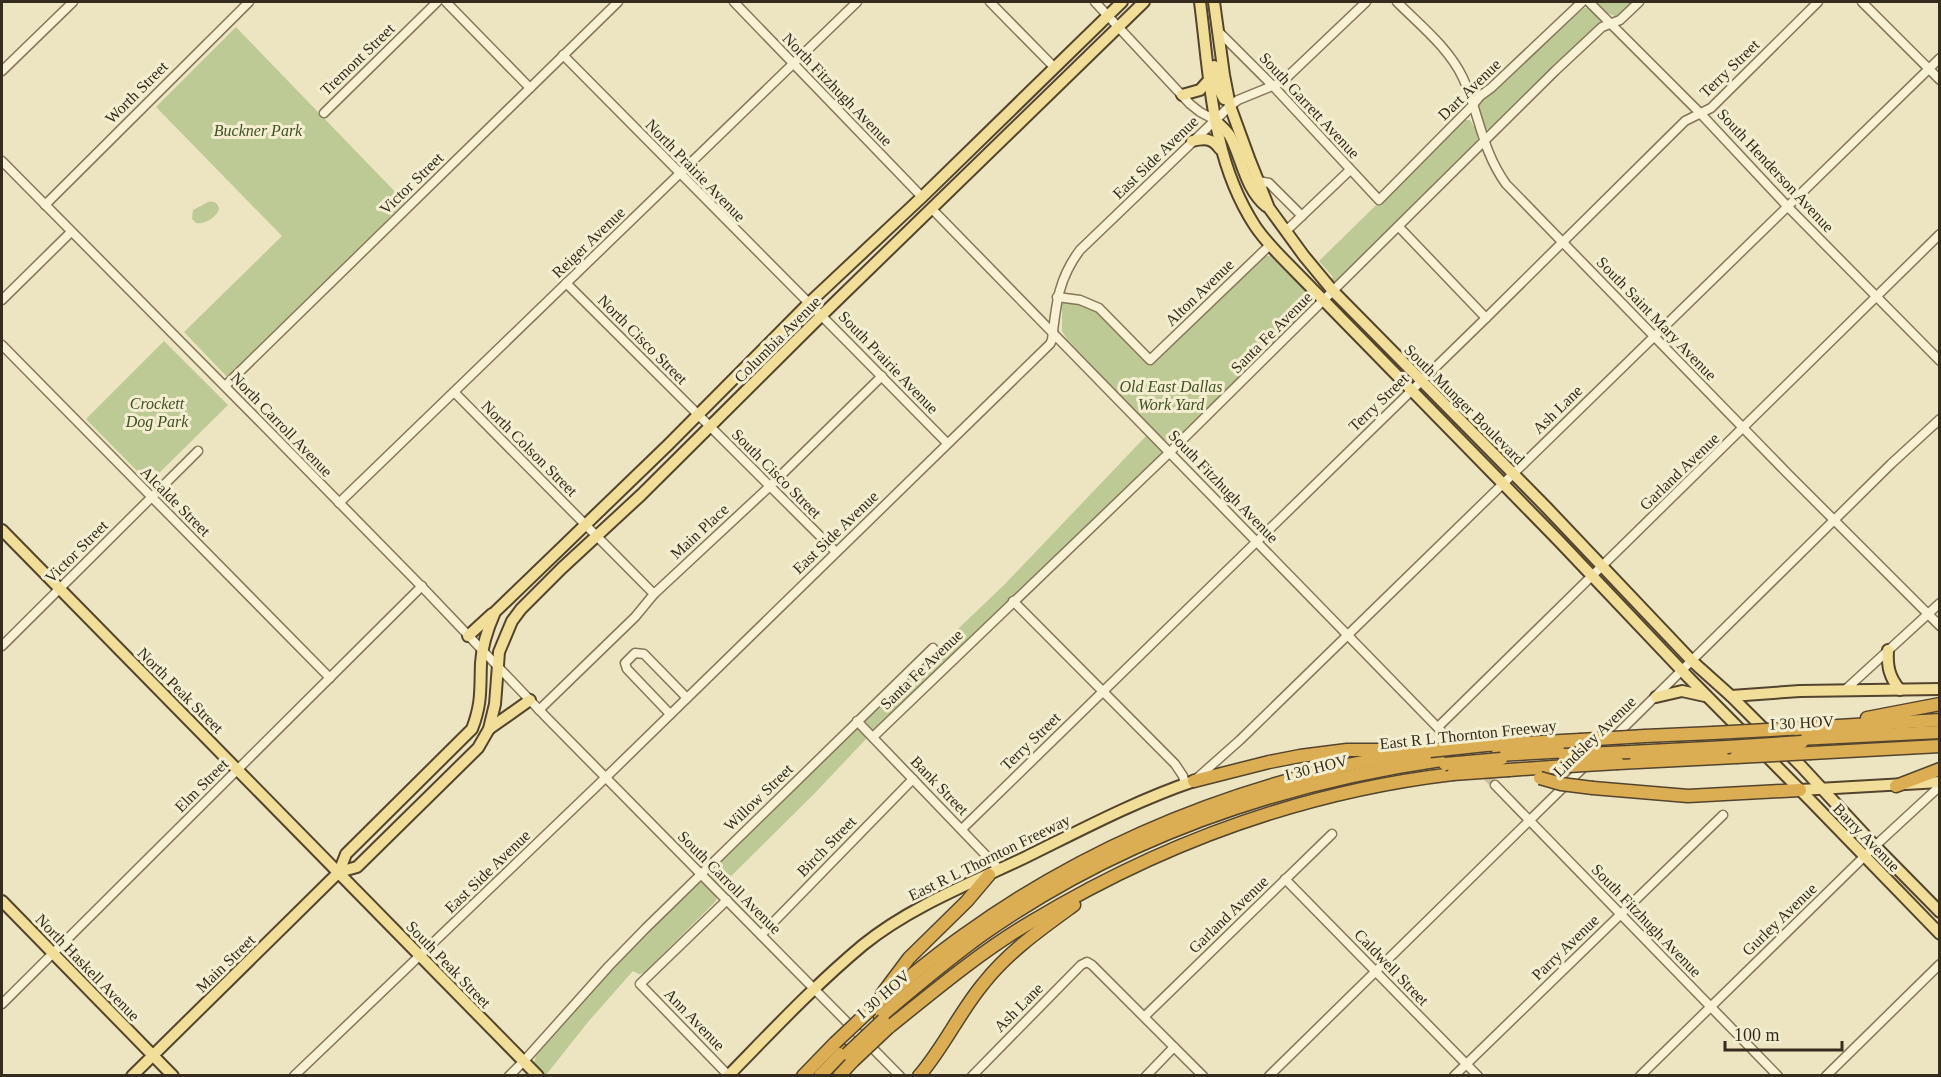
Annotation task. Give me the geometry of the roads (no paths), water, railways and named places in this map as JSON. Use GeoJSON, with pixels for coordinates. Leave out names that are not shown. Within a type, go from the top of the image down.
{"type":"FeatureCollection","features":[{"type":"Feature","properties":{"kind":"highway"},"geometry":{"type":"LineString","coordinates":[[1825,726],[1940,704]]}},
{"type":"Feature","properties":{"kind":"highway","name":"East R L Thornton Freeway"},"geometry":{"type":"LineString","coordinates":[[803,1076],[845,1052],[964,935],[1013,903],[1126,840],[1205,807],[1276,783],[1328,769],[1430,751],[1486,745],[1940,720]]}},
{"type":"Feature","properties":{"kind":"highway","name":"I 30 HOV"},"geometry":{"type":"LineString","coordinates":[[880,1019],[946,962],[991,929],[1059,887],[1142,844],[1187,825],[1266,797],[1363,772],[1443,762],[1566,753],[1940,734]]}},
{"type":"Feature","properties":{"kind":"highway","name":"East R L Thornton Freeway"},"geometry":{"type":"LineString","coordinates":[[839,1076],[845,1052],[880,1019],[939,987],[1030,922],[1130,867],[1207,834],[1288,807],[1371,786],[1453,774],[1940,746]]}},
{"type":"Feature","properties":{"kind":"highway"},"geometry":{"type":"LineString","coordinates":[[1190,783],[1299,756],[1347,750],[1430,751]]}},
{"type":"Feature","properties":{"kind":"highway"},"geometry":{"type":"LineString","coordinates":[[1896,786],[1940,769]]}},
{"type":"Feature","properties":{"kind":"highway"},"geometry":{"type":"LineString","coordinates":[[1509,770],[1561,784],[1688,796],[1800,790]]}},
{"type":"Feature","properties":{"kind":"highway"},"geometry":{"type":"LineString","coordinates":[[920,1076],[942,1047],[966,1005],[996,968],[1034,934],[1130,867]]}},
{"type":"Feature","properties":{"kind":"highway"},"geometry":{"type":"LineString","coordinates":[[880,1019],[909,958],[995,872]]}},
{"type":"Feature","properties":{"kind":"highway"},"geometry":{"type":"LineString","coordinates":[[820,1076],[845,1052]]}},
{"type":"Feature","properties":{"kind":"highway"},"geometry":{"type":"LineString","coordinates":[[826,1076],[845,1052]]}},
{"type":"Feature","properties":{"kind":"main road","name":"Columbia Avenue"},"geometry":{"type":"LineString","coordinates":[[483,652],[495,612],[698,416],[808,304],[922,197],[1122,2]]}},
{"type":"Feature","properties":{"kind":"main road","name":"Columbia Avenue"},"geometry":{"type":"LineString","coordinates":[[489,729],[495,704],[499,652],[512,621],[521,609],[641,495],[822,315],[1144,2]]}},
{"type":"Feature","properties":{"kind":"main road","name":"South Munger Boulevard"},"geometry":{"type":"LineString","coordinates":[[1200,2],[1209,80],[1222,151],[1232,182],[1256,228],[1771,762]]}},
{"type":"Feature","properties":{"kind":"main road","name":"South Munger Boulevard"},"geometry":{"type":"LineString","coordinates":[[1214,2],[1230,106],[1258,182],[1269,208],[1333,291],[1513,473],[1692,661],[1801,765],[1875,846],[1940,912]]}},
{"type":"Feature","properties":{"kind":"main road"},"geometry":{"type":"LineString","coordinates":[[1206,51],[1213,60],[1220,90],[1226,103],[1230,106]]}},
{"type":"Feature","properties":{"kind":"main road"},"geometry":{"type":"LineString","coordinates":[[1182,95],[1200,90],[1209,80]]}},
{"type":"Feature","properties":{"kind":"main road"},"geometry":{"type":"LineString","coordinates":[[1215,120],[1229,134],[1258,200],[1269,208]]}},
{"type":"Feature","properties":{"kind":"main road"},"geometry":{"type":"LineString","coordinates":[[1000,121],[1010,132]]}},
{"type":"Feature","properties":{"kind":"main road"},"geometry":{"type":"LineString","coordinates":[[1192,141],[1210,140],[1215,142],[1222,151]]}},
{"type":"Feature","properties":{"kind":"main road"},"geometry":{"type":"LineString","coordinates":[[922,197],[932,208]]}},
{"type":"Feature","properties":{"kind":"main road","name":"North Peak Street"},"geometry":{"type":"LineString","coordinates":[[2,530],[339,872]]}},
{"type":"Feature","properties":{"kind":"main road"},"geometry":{"type":"LineString","coordinates":[[468,636],[495,612]]}},
{"type":"Feature","properties":{"kind":"main road"},"geometry":{"type":"LineString","coordinates":[[1888,650],[1888,671],[1894,684],[1900,690]]}},
{"type":"Feature","properties":{"kind":"main road","name":"Main Street"},"geometry":{"type":"LineString","coordinates":[[132,1076],[339,872],[346,854],[472,729],[482,691],[483,652]]}},
{"type":"Feature","properties":{"kind":"main road"},"geometry":{"type":"LineString","coordinates":[[1731,696],[1845,690],[1940,689]]}},
{"type":"Feature","properties":{"kind":"main road"},"geometry":{"type":"LineString","coordinates":[[1656,697],[1682,692],[1707,696]]}},
{"type":"Feature","properties":{"kind":"main road"},"geometry":{"type":"LineString","coordinates":[[489,729],[530,700]]}},
{"type":"Feature","properties":{"kind":"main road","name":"Main Street"},"geometry":{"type":"LineString","coordinates":[[339,872],[357,867],[478,748],[489,729]]}},
{"type":"Feature","properties":{"kind":"main road"},"geometry":{"type":"LineString","coordinates":[[442,760],[454,772]]}},
{"type":"Feature","properties":{"kind":"main road","name":"Barry Avenue"},"geometry":{"type":"LineString","coordinates":[[1771,762],[1940,934]]}},
{"type":"Feature","properties":{"kind":"main road","name":"East R L Thornton Freeway"},"geometry":{"type":"LineString","coordinates":[[814,989],[864,944],[929,903],[1131,807],[1190,783]]}},
{"type":"Feature","properties":{"kind":"main road"},"geometry":{"type":"LineString","coordinates":[[1800,790],[1940,784]]}},
{"type":"Feature","properties":{"kind":"main road","name":"South Peak Street"},"geometry":{"type":"LineString","coordinates":[[339,872],[538,1076]]}},
{"type":"Feature","properties":{"kind":"main road","name":"North Haskell Avenue"},"geometry":{"type":"LineString","coordinates":[[2,901],[172,1076]]}},
{"type":"Feature","properties":{"kind":"main road"},"geometry":{"type":"LineString","coordinates":[[728,1075],[814,989]]}},
{"type":"Feature","properties":{"kind":"street"},"geometry":{"type":"LineString","coordinates":[[2,72],[74,2]]}},
{"type":"Feature","properties":{"kind":"street","name":"Worth Street"},"geometry":{"type":"LineString","coordinates":[[45,205],[249,2]]}},
{"type":"Feature","properties":{"kind":"street","name":"Tremont Street"},"geometry":{"type":"LineString","coordinates":[[324,113],[437,2]]}},
{"type":"Feature","properties":{"kind":"street"},"geometry":{"type":"LineString","coordinates":[[446,2],[530,88]]}},
{"type":"Feature","properties":{"kind":"street","name":"Victor Street"},"geometry":{"type":"LineString","coordinates":[[225,386],[618,2]]}},
{"type":"Feature","properties":{"kind":"street","name":"North Fitzhugh Avenue"},"geometry":{"type":"LineString","coordinates":[[734,2],[922,197]]}},
{"type":"Feature","properties":{"kind":"street","name":"Reiger Avenue"},"geometry":{"type":"LineString","coordinates":[[339,503],[857,2]]}},
{"type":"Feature","properties":{"kind":"street"},"geometry":{"type":"LineString","coordinates":[[990,2],[1054,67]]}},
{"type":"Feature","properties":{"kind":"street"},"geometry":{"type":"LineString","coordinates":[[1095,2],[1182,95],[1200,112],[1215,120]]}},
{"type":"Feature","properties":{"kind":"street","name":"East Side Avenue"},"geometry":{"type":"LineString","coordinates":[[294,1076],[606,777],[1050,344],[1058,297],[1066,270],[1080,250],[1230,106],[1238,100],[1282,82],[1366,2]]}},
{"type":"Feature","properties":{"kind":"street","name":"South Saint Mary Avenue"},"geometry":{"type":"LineString","coordinates":[[1397,2],[1454,62],[1463,77],[1484,142],[1506,184],[1940,626]]}},
{"type":"Feature","properties":{"kind":"street","name":"Dart Avenue"},"geometry":{"type":"LineString","coordinates":[[1378,200],[1480,96],[1582,2]]}},
{"type":"Feature","properties":{"kind":"street","name":"South Henderson Avenue"},"geometry":{"type":"LineString","coordinates":[[1589,2],[1940,361]]}},
{"type":"Feature","properties":{"kind":"street","name":"Santa Fe Avenue"},"geometry":{"type":"LineString","coordinates":[[873,737],[1170,452],[1594,34],[1602,27],[1620,20],[1640,2]]}},
{"type":"Feature","properties":{"kind":"street","name":"Terry Street"},"geometry":{"type":"LineString","coordinates":[[962,829],[1685,121],[1711,108],[1818,2]]}},
{"type":"Feature","properties":{"kind":"street"},"geometry":{"type":"LineString","coordinates":[[1862,2],[1940,80]]}},
{"type":"Feature","properties":{"kind":"street","name":"South Garrett Avenue"},"geometry":{"type":"LineString","coordinates":[[1219,32],[1273,86],[1378,200]]}},
{"type":"Feature","properties":{"kind":"street","name":"North Prairie Avenue"},"geometry":{"type":"LineString","coordinates":[[563,55],[808,304]]}},
{"type":"Feature","properties":{"kind":"street","name":"Ash Lane"},"geometry":{"type":"LineString","coordinates":[[1190,783],[1240,740],[1940,58]]}},
{"type":"Feature","properties":{"kind":"street","name":"North Carroll Avenue"},"geometry":{"type":"LineString","coordinates":[[2,161],[422,586],[539,710]]}},
{"type":"Feature","properties":{"kind":"street"},"geometry":{"type":"LineString","coordinates":[[1286,231],[1350,170]]}},
{"type":"Feature","properties":{"kind":"street"},"geometry":{"type":"LineString","coordinates":[[1258,182],[1269,183],[1302,216]]}},
{"type":"Feature","properties":{"kind":"street","name":"South Fitzhugh Avenue"},"geometry":{"type":"LineString","coordinates":[[932,208],[1441,730]]}},
{"type":"Feature","properties":{"kind":"street"},"geometry":{"type":"LineString","coordinates":[[1399,227],[1486,318]]}},
{"type":"Feature","properties":{"kind":"street"},"geometry":{"type":"LineString","coordinates":[[2,300],[71,231]]}},
{"type":"Feature","properties":{"kind":"street","name":"Garland Avenue"},"geometry":{"type":"LineString","coordinates":[[1441,730],[1592,576],[1940,234]]}},
{"type":"Feature","properties":{"kind":"street","name":"Alton Avenue"},"geometry":{"type":"LineString","coordinates":[[1058,297],[1080,300],[1099,308],[1150,360],[1270,245]]}},
{"type":"Feature","properties":{"kind":"street","name":"North Cisco Street"},"geometry":{"type":"LineString","coordinates":[[566,283],[698,416]]}},
{"type":"Feature","properties":{"kind":"street","name":"South Prairie Avenue"},"geometry":{"type":"LineString","coordinates":[[808,304],[822,315],[947,443]]}},
{"type":"Feature","properties":{"kind":"street","name":"Alcalde Street"},"geometry":{"type":"LineString","coordinates":[[2,345],[330,678]]}},
{"type":"Feature","properties":{"kind":"street","name":"Main Place"},"geometry":{"type":"LineString","coordinates":[[539,710],[635,617],[654,594],[769,487],[882,376]]}},
{"type":"Feature","properties":{"kind":"street","name":"North Colson Street"},"geometry":{"type":"LineString","coordinates":[[454,392],[654,594]]}},
{"type":"Feature","properties":{"kind":"street","name":"South Cisco Street"},"geometry":{"type":"LineString","coordinates":[[698,416],[836,552]]}},
{"type":"Feature","properties":{"kind":"street","name":"Lindsley Avenue"},"geometry":{"type":"LineString","coordinates":[[1269,1076],[1940,419]]}},
{"type":"Feature","properties":{"kind":"street","name":"Victor Street"},"geometry":{"type":"LineString","coordinates":[[2,646],[198,451]]}},
{"type":"Feature","properties":{"kind":"street","name":"Elm Street"},"geometry":{"type":"LineString","coordinates":[[2,1004],[422,586]]}},
{"type":"Feature","properties":{"kind":"street"},"geometry":{"type":"LineString","coordinates":[[1013,601],[1175,764],[1190,783]]}},
{"type":"Feature","properties":{"kind":"street"},"geometry":{"type":"LineString","coordinates":[[1845,690],[1940,603]]}},
{"type":"Feature","properties":{"kind":"street","name":"Willow Street"},"geometry":{"type":"LineString","coordinates":[[508,1076],[609,966],[933,648]]}},
{"type":"Feature","properties":{"kind":"street"},"geometry":{"type":"LineString","coordinates":[[670,714],[627,669],[625,663],[635,653],[644,654],[687,698]]}},
{"type":"Feature","properties":{"kind":"street","name":"South Carroll Avenue"},"geometry":{"type":"LineString","coordinates":[[539,710],[900,1076]]}},
{"type":"Feature","properties":{"kind":"street","name":"Bank Street"},"geometry":{"type":"LineString","coordinates":[[857,721],[962,829],[995,872]]}},
{"type":"Feature","properties":{"kind":"street","name":"Birch Street"},"geometry":{"type":"LineString","coordinates":[[761,934],[914,779]]}},
{"type":"Feature","properties":{"kind":"street","name":"Gurley Avenue"},"geometry":{"type":"LineString","coordinates":[[1640,1076],[1940,784]]}},
{"type":"Feature","properties":{"kind":"street","name":"South Fitzhugh Avenue"},"geometry":{"type":"LineString","coordinates":[[1495,785],[1778,1076]]}},
{"type":"Feature","properties":{"kind":"street","name":"Parry Avenue"},"geometry":{"type":"LineString","coordinates":[[1454,1076],[1723,815]]}},
{"type":"Feature","properties":{"kind":"street","name":"Garland Avenue"},"geometry":{"type":"LineString","coordinates":[[1145,1016],[1332,834]]}},
{"type":"Feature","properties":{"kind":"street","name":"Caldwell Street"},"geometry":{"type":"LineString","coordinates":[[1285,879],[1478,1076]]}},
{"type":"Feature","properties":{"kind":"street","name":"Ann Avenue"},"geometry":{"type":"LineString","coordinates":[[727,900],[640,984],[728,1075]]}},
{"type":"Feature","properties":{"kind":"street","name":"Ash Lane"},"geometry":{"type":"LineString","coordinates":[[972,1076],[1081,964],[1087,962],[1092,964],[1145,1016]]}},
{"type":"Feature","properties":{"kind":"street"},"geometry":{"type":"LineString","coordinates":[[1826,1076],[1940,964]]}},
{"type":"Feature","properties":{"kind":"street"},"geometry":{"type":"LineString","coordinates":[[1145,1016],[1203,1076]]}},
{"type":"Feature","properties":{"kind":"street"},"geometry":{"type":"LineString","coordinates":[[1146,1076],[1174,1047]]}},
{"type":"Feature","properties":{"kind":"tunnel"},"geometry":{"type":"LineString","coordinates":[[1444,734],[1495,785]]}},
{"type":"Feature","properties":{"kind":"park label","name":"Buckner Park"},"geometry":{"type":"Point","coordinates":[258,130]}},
{"type":"Feature","properties":{"kind":"park label","name":"Old East Dallas Work Yard"},"geometry":{"type":"Point","coordinates":[1171,395]}},
{"type":"Feature","properties":{"kind":"park label","name":"Crockett Dog Park"},"geometry":{"type":"Point","coordinates":[157,412]}}]}
